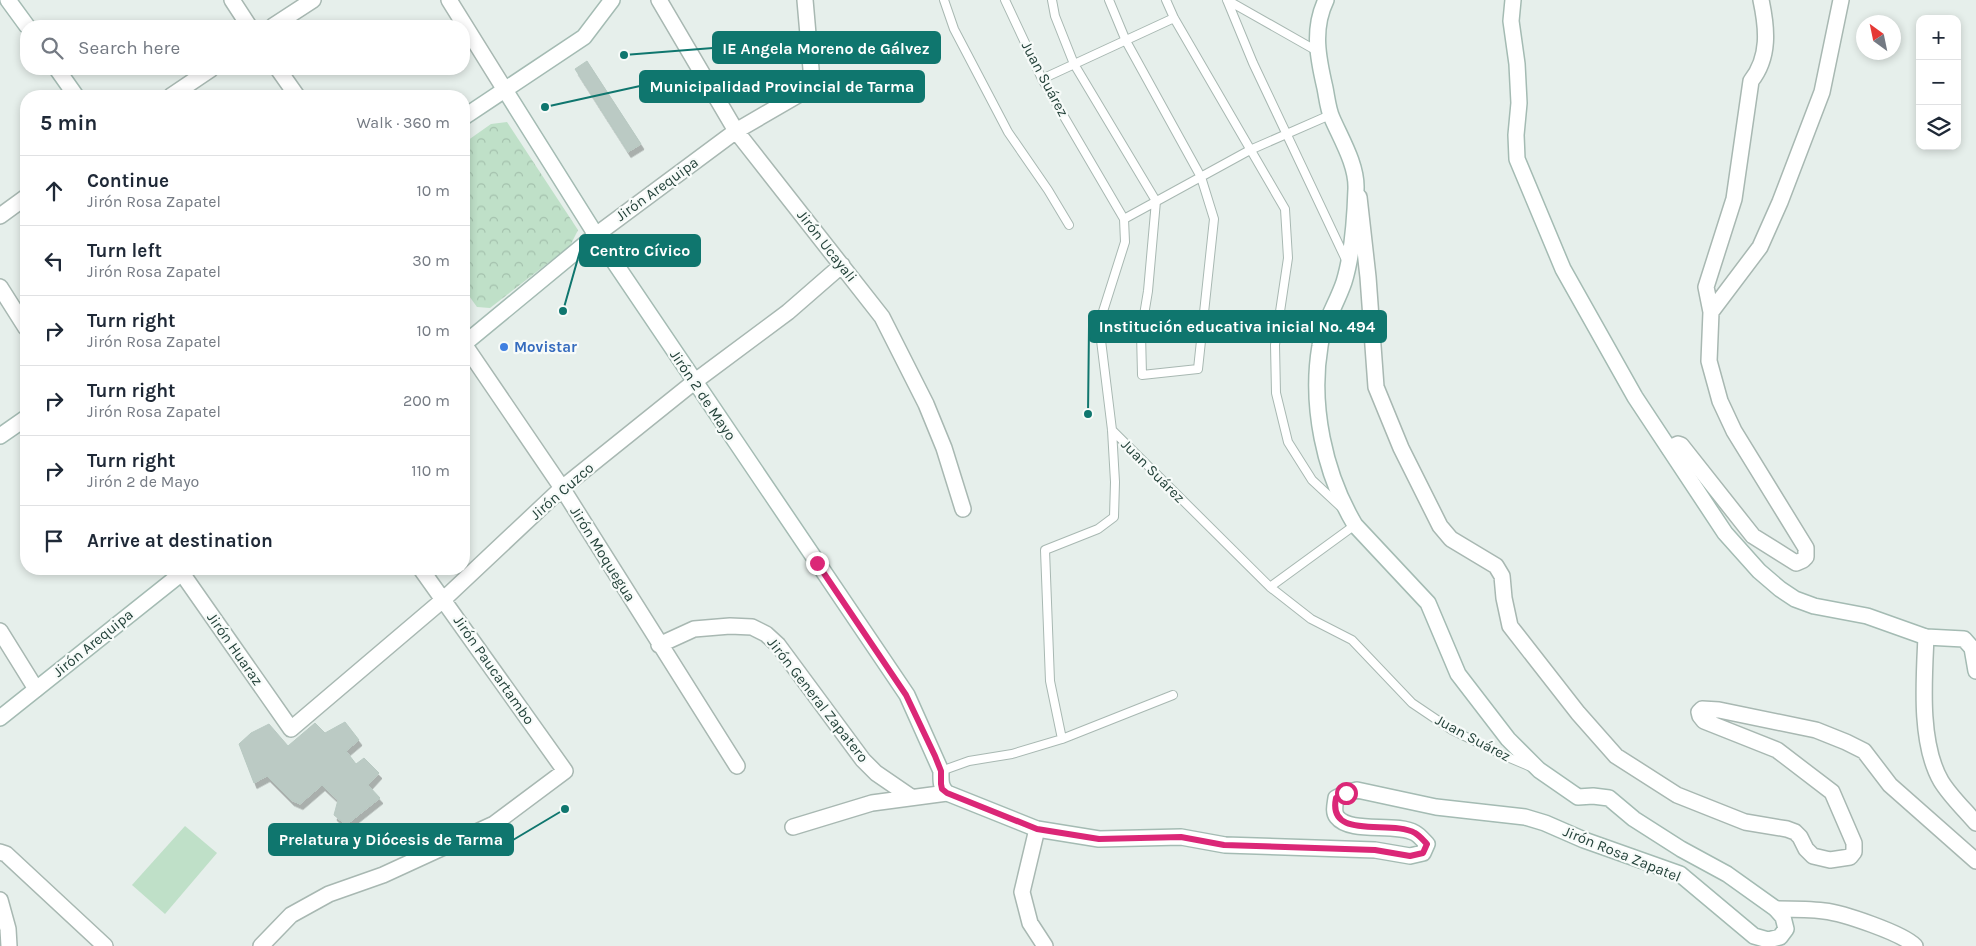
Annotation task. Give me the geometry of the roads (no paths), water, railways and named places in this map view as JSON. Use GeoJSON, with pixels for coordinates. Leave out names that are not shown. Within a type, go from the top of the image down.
{"type":"FeatureCollection","features":[{"type":"Feature","properties":{"kind":"street"},"geometry":{"type":"LineString","coordinates":[[8,0],[23,20]]}},
{"type":"Feature","properties":{"kind":"street"},"geometry":{"type":"LineString","coordinates":[[232,0],[245,20]]}},
{"type":"Feature","properties":{"kind":"street"},"geometry":{"type":"LineString","coordinates":[[282,20],[313,0]]}},
{"type":"Feature","properties":{"kind":"street","name":"Jirón 2 de Mayo"},"geometry":{"type":"LineString","coordinates":[[449,0],[461,20]]}},
{"type":"Feature","properties":{"kind":"street"},"geometry":{"type":"LineString","coordinates":[[470,113],[584,37],[612,0]]}},
{"type":"Feature","properties":{"kind":"street","name":"Jirón Ucayali"},"geometry":{"type":"LineString","coordinates":[[659,0],[736,131],[882,317],[944,448],[963,509]]}},
{"type":"Feature","properties":{"kind":"street","name":"Jirón Arequipa"},"geometry":{"type":"LineString","coordinates":[[470,339],[596,235],[736,131],[798,95],[807,87],[811,69],[805,0]]}},
{"type":"Feature","properties":{"kind":"street"},"geometry":{"type":"LineString","coordinates":[[1326,0],[1322,9],[1316,37],[1317,50],[1330,115],[1351,163],[1362,211],[1376,387],[1401,448],[1440,526],[1451,539],[1496,566],[1502,576],[1504,598],[1510,626],[1578,713],[1616,756],[1677,795],[1745,822],[1787,829],[1794,832],[1800,837],[1806,849],[1813,856],[1830,860],[1850,857],[1854,852],[1854,843],[1832,792],[1777,750],[1704,722],[1700,712],[1702,709],[1719,710],[1816,730],[1864,751],[1890,785],[1976,861]]}},
{"type":"Feature","properties":{"kind":"street"},"geometry":{"type":"LineString","coordinates":[[1513,0],[1511,21],[1517,64],[1518,93],[1517,159],[1563,269],[1635,397],[1725,533],[1759,571],[1795,599],[1814,606],[1868,616],[1926,637],[1964,638],[1972,648],[1976,671]]}},
{"type":"Feature","properties":{"kind":"street"},"geometry":{"type":"LineString","coordinates":[[1670,448],[1678,444],[1682,445],[1753,536],[1796,562],[1804,560],[1806,548],[1734,431],[1720,400],[1709,362],[1711,312],[1706,287],[1734,199],[1751,81],[1760,67],[1766,49],[1764,12],[1761,0]]}},
{"type":"Feature","properties":{"kind":"street"},"geometry":{"type":"LineString","coordinates":[[1711,312],[1760,247],[1780,202],[1822,92],[1841,0]]}},
{"type":"Feature","properties":{"kind":"street","name":"Jirón 2 de Mayo"},"geometry":{"type":"LineString","coordinates":[[470,34],[596,235],[906,695],[941,771],[942,789],[947,793]]}},
{"type":"Feature","properties":{"kind":"street"},"geometry":{"type":"LineString","coordinates":[[61,75],[72,90]]}},
{"type":"Feature","properties":{"kind":"street"},"geometry":{"type":"LineString","coordinates":[[180,90],[202,75]]}},
{"type":"Feature","properties":{"kind":"street"},"geometry":{"type":"LineString","coordinates":[[282,75],[293,90]]}},
{"type":"Feature","properties":{"kind":"street","name":"Jirón Rosa Zapatel"},"geometry":{"type":"LineString","coordinates":[[794,827],[872,803],[947,793],[1037,829],[1099,839],[1181,837],[1224,845],[1375,850],[1410,856],[1423,853],[1427,844],[1415,832],[1391,827],[1346,824],[1336,817],[1334,809],[1336,798],[1357,790],[1436,808],[1525,817],[1545,822],[1584,840],[1680,874],[1754,936],[1768,940],[1780,937],[1786,929],[1783,917],[1776,909],[1727,874],[1681,849],[1634,818],[1609,798],[1578,797],[1539,770],[1508,739],[1458,674],[1428,603],[1352,520],[1326,456],[1319,423],[1317,376],[1320,344],[1344,282],[1348,264],[1357,186]]}},
{"type":"Feature","properties":{"kind":"street"},"geometry":{"type":"LineString","coordinates":[[0,216],[20,201]]}},
{"type":"Feature","properties":{"kind":"street","name":"Jirón Cuzco"},"geometry":{"type":"LineString","coordinates":[[470,575],[562,488],[694,382],[788,312],[842,265]]}},
{"type":"Feature","properties":{"kind":"street"},"geometry":{"type":"LineString","coordinates":[[0,287],[20,319]]}},
{"type":"Feature","properties":{"kind":"street","name":"Jirón Moquegua"},"geometry":{"type":"LineString","coordinates":[[470,353],[562,488],[659,645],[737,766]]}},
{"type":"Feature","properties":{"kind":"street"},"geometry":{"type":"LineString","coordinates":[[0,436],[20,422]]}},
{"type":"Feature","properties":{"kind":"street","name":"Jirón Arequipa"},"geometry":{"type":"LineString","coordinates":[[0,718],[177,575]]}},
{"type":"Feature","properties":{"kind":"street","name":"Jirón Huaraz"},"geometry":{"type":"LineString","coordinates":[[186,575],[291,729]]}},
{"type":"Feature","properties":{"kind":"street","name":"Jirón Paucartambo"},"geometry":{"type":"LineString","coordinates":[[261,946],[292,915],[329,894],[383,875],[494,824],[565,771],[426,575]]}},
{"type":"Feature","properties":{"kind":"street","name":"Jirón Cuzco"},"geometry":{"type":"LineString","coordinates":[[291,729],[444,599],[470,575]]}},
{"type":"Feature","properties":{"kind":"street","name":"Jirón General Zapatero"},"geometry":{"type":"LineString","coordinates":[[659,645],[694,629],[730,626],[752,627],[766,634],[778,644],[863,760],[876,773],[911,797]]}},
{"type":"Feature","properties":{"kind":"street"},"geometry":{"type":"LineString","coordinates":[[0,631],[36,689]]}},
{"type":"Feature","properties":{"kind":"street"},"geometry":{"type":"LineString","coordinates":[[1926,637],[1923,696],[1927,735],[1936,772],[1942,784],[1976,823]]}},
{"type":"Feature","properties":{"kind":"street"},"geometry":{"type":"LineString","coordinates":[[1037,829],[1022,892],[1030,923],[1046,946]]}},
{"type":"Feature","properties":{"kind":"street"},"geometry":{"type":"LineString","coordinates":[[0,852],[6,854],[105,946]]}},
{"type":"Feature","properties":{"kind":"street"},"geometry":{"type":"LineString","coordinates":[[0,900],[8,928],[9,946]]}},
{"type":"Feature","properties":{"kind":"street"},"geometry":{"type":"LineString","coordinates":[[1776,909],[1825,911],[1861,921],[1900,936],[1909,940],[1914,946]]}},
{"type":"Feature","properties":{"kind":"lane"},"geometry":{"type":"LineString","coordinates":[[944,0],[954,29],[1008,132],[1048,190],[1069,225]]}},
{"type":"Feature","properties":{"kind":"lane","name":"Juan Suárez"},"geometry":{"type":"LineString","coordinates":[[1005,0],[1042,79],[1124,219],[1125,242],[1099,324],[1112,430],[1270,587],[1312,619],[1352,640],[1412,702],[1452,730],[1539,770]]}},
{"type":"Feature","properties":{"kind":"lane"},"geometry":{"type":"LineString","coordinates":[[1052,0],[1055,16],[1074,64],[1156,201],[1148,292],[1141,333],[1142,375],[1198,369],[1214,219],[1201,177],[1126,41],[1109,0]]}},
{"type":"Feature","properties":{"kind":"lane"},"geometry":{"type":"LineString","coordinates":[[1166,0],[1174,18],[1285,209],[1288,258],[1276,345],[1276,393],[1288,442],[1312,480],[1352,520],[1270,587]]}},
{"type":"Feature","properties":{"kind":"lane"},"geometry":{"type":"LineString","coordinates":[[1227,0],[1317,50]]}},
{"type":"Feature","properties":{"kind":"lane"},"geometry":{"type":"LineString","coordinates":[[1227,0],[1252,63],[1348,264]]}},
{"type":"Feature","properties":{"kind":"lane"},"geometry":{"type":"LineString","coordinates":[[1042,79],[1174,18]]}},
{"type":"Feature","properties":{"kind":"lane"},"geometry":{"type":"LineString","coordinates":[[1124,219],[1250,150],[1330,115]]}},
{"type":"Feature","properties":{"kind":"lane"},"geometry":{"type":"LineString","coordinates":[[1062,738],[1050,681],[1045,550],[1098,529],[1114,517],[1115,482],[1112,430]]}},
{"type":"Feature","properties":{"kind":"lane"},"geometry":{"type":"LineString","coordinates":[[941,771],[969,761],[1012,754],[1062,738],[1173,695]]}},
{"type":"Feature","properties":{"kind":"place","name":"IE Angela Moreno de Gálvez"},"geometry":{"type":"Point","coordinates":[624,55]}},
{"type":"Feature","properties":{"kind":"place","name":"Municipalidad Provincial de Tarma"},"geometry":{"type":"Point","coordinates":[545,107]}},
{"type":"Feature","properties":{"kind":"place","name":"Centro Cívico"},"geometry":{"type":"Point","coordinates":[563,311]}},
{"type":"Feature","properties":{"kind":"place","name":"Movistar"},"geometry":{"type":"Point","coordinates":[504,347]}},
{"type":"Feature","properties":{"kind":"place","name":"Institución educativa inicial No. 494"},"geometry":{"type":"Point","coordinates":[1088,414]}},
{"type":"Feature","properties":{"kind":"place","name":"Prelatura y Diócesis de Tarma"},"geometry":{"type":"Point","coordinates":[565,809]}}]}
